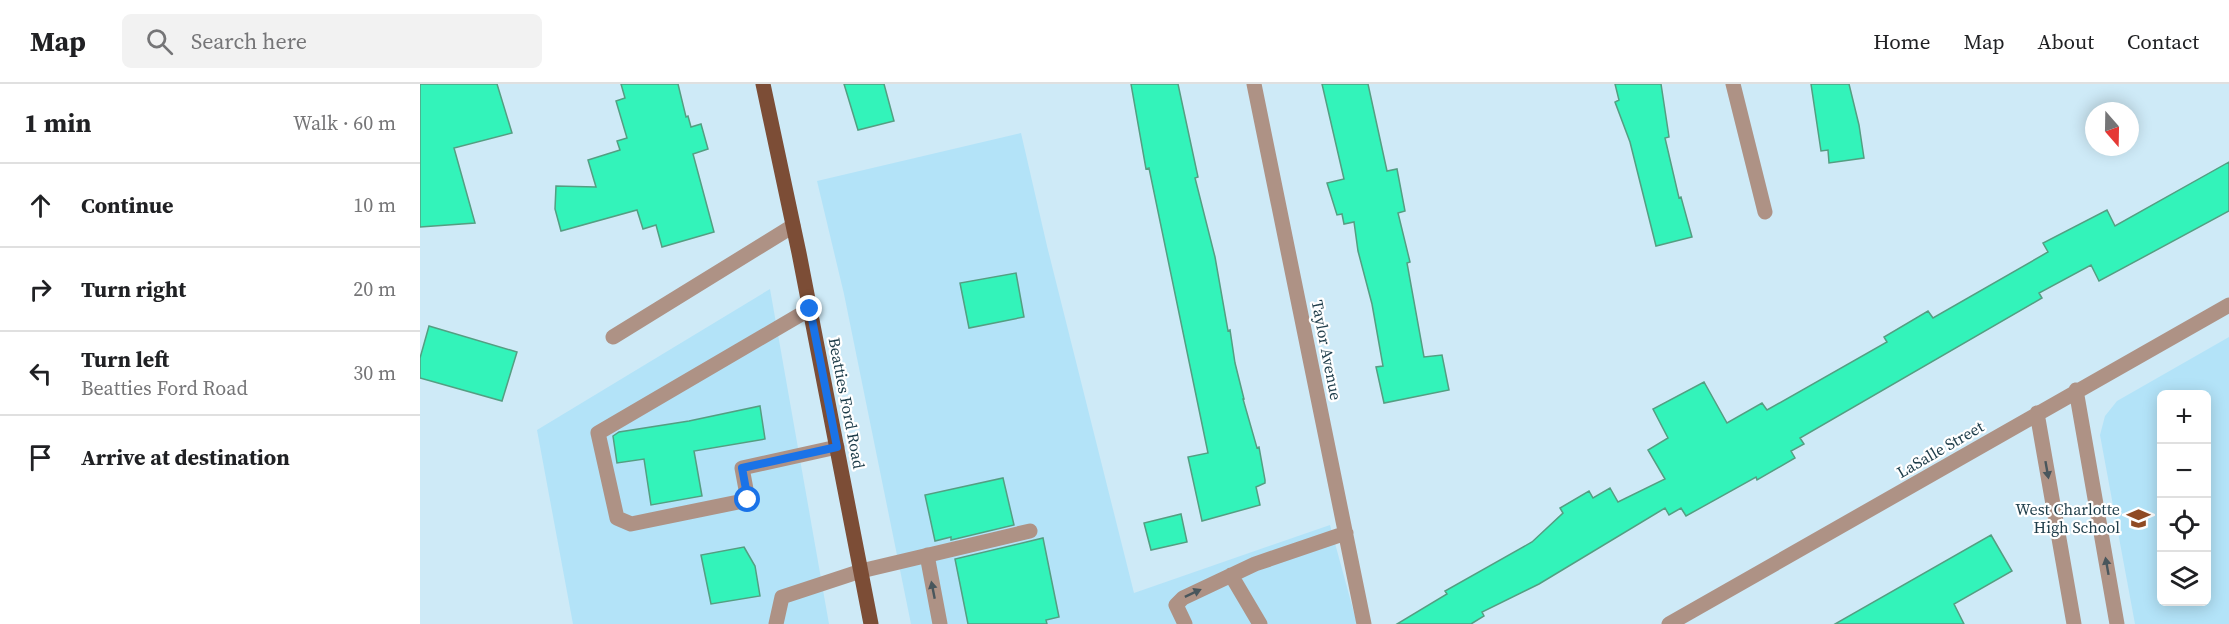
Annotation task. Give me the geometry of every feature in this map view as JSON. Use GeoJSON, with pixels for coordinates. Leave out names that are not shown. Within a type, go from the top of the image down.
{"type":"FeatureCollection","features":[{"type":"Feature","properties":{"kind":"main road","name":"Beatties Ford Road"},"geometry":{"type":"LineString","coordinates":[[763,84],[810,309],[871,624]]}},
{"type":"Feature","properties":{"kind":"street","name":"Taylor Avenue"},"geometry":{"type":"LineString","coordinates":[[1254,84],[1364,624]]}},
{"type":"Feature","properties":{"kind":"street"},"geometry":{"type":"LineString","coordinates":[[1733,84],[1766,212]]}},
{"type":"Feature","properties":{"kind":"street"},"geometry":{"type":"LineString","coordinates":[[613,337],[793,226]]}},
{"type":"Feature","properties":{"kind":"street","name":"LaSalle Street"},"geometry":{"type":"LineString","coordinates":[[1669,624],[2076,390],[2229,305]]}},
{"type":"Feature","properties":{"kind":"street"},"geometry":{"type":"LineString","coordinates":[[810,309],[598,434],[617,518],[631,524],[748,500],[742,468],[837,447]]}},
{"type":"Feature","properties":{"kind":"street"},"geometry":{"type":"LineString","coordinates":[[2076,390],[2117,624]]}},
{"type":"Feature","properties":{"kind":"street"},"geometry":{"type":"LineString","coordinates":[[2037,413],[2074,624]]}},
{"type":"Feature","properties":{"kind":"street"},"geometry":{"type":"LineString","coordinates":[[776,624],[782,597],[861,571],[1030,531]]}},
{"type":"Feature","properties":{"kind":"street"},"geometry":{"type":"LineString","coordinates":[[1185,624],[1176,605],[1183,598],[1255,564],[1346,533]]}},
{"type":"Feature","properties":{"kind":"street"},"geometry":{"type":"LineString","coordinates":[[927,555],[940,624]]}},
{"type":"Feature","properties":{"kind":"street"},"geometry":{"type":"LineString","coordinates":[[1232,575],[1260,624]]}},
{"type":"Feature","properties":{"kind":"shaded area"},"geometry":{"type":"Polygon","coordinates":[[[1021,133],[1134,593],[1330,525],[1357,624],[911,624],[844,294],[817,181],[1021,133]]]}},
{"type":"Feature","properties":{"kind":"shaded area"},"geometry":{"type":"Polygon","coordinates":[[[770,289],[829,624],[573,624],[537,430],[770,289]]]}},
{"type":"Feature","properties":{"kind":"shaded area","name":"West Charlotte High School"},"geometry":{"type":"Polygon","coordinates":[[[2229,337],[2229,624],[2135,624],[2100,435],[2105,416],[2117,401],[2229,337]]]}},
{"type":"Feature","properties":{"kind":"building"},"geometry":{"type":"Polygon","coordinates":[[[420,84],[497,84],[512,133],[454,148],[475,223],[420,227],[420,84]]]}},
{"type":"Feature","properties":{"kind":"building"},"geometry":{"type":"Polygon","coordinates":[[[621,84],[678,84],[686,117],[688,116],[691,127],[701,124],[708,149],[693,154],[714,232],[662,247],[656,225],[643,229],[637,210],[561,231],[555,209],[556,186],[596,187],[588,160],[620,150],[617,141],[627,138],[616,101],[625,98],[621,84]]]}},
{"type":"Feature","properties":{"kind":"building"},"geometry":{"type":"Polygon","coordinates":[[[844,84],[884,84],[894,121],[858,130],[844,84]]]}},
{"type":"Feature","properties":{"kind":"building"},"geometry":{"type":"Polygon","coordinates":[[[1131,84],[1178,84],[1198,177],[1195,178],[1215,257],[1235,363],[1257,448],[1259,447],[1265,480],[1265,483],[1256,487],[1260,505],[1202,521],[1188,457],[1208,453],[1149,168],[1146,169],[1131,84]]]}},
{"type":"Feature","properties":{"kind":"building"},"geometry":{"type":"Polygon","coordinates":[[[1322,84],[1368,84],[1387,171],[1397,169],[1405,211],[1398,213],[1410,262],[1407,263],[1424,357],[1442,355],[1449,390],[1384,403],[1376,367],[1383,366],[1372,304],[1358,251],[1354,222],[1344,224],[1342,214],[1337,215],[1327,183],[1344,179],[1322,84]]]}},
{"type":"Feature","properties":{"kind":"building"},"geometry":{"type":"Polygon","coordinates":[[[1615,84],[1661,84],[1669,137],[1665,138],[1679,198],[1681,197],[1692,237],[1656,246],[1630,142],[1615,102],[1619,100],[1615,84]]]}},
{"type":"Feature","properties":{"kind":"building"},"geometry":{"type":"Polygon","coordinates":[[[1811,84],[1849,84],[1864,158],[1829,163],[1828,150],[1821,151],[1811,84]]]}},
{"type":"Feature","properties":{"kind":"building"},"geometry":{"type":"Polygon","coordinates":[[[2229,162],[2229,211],[2099,281],[2091,265],[2039,293],[2042,298],[1800,438],[1804,444],[1791,451],[1795,458],[1757,480],[1756,477],[1686,516],[1681,508],[1669,515],[1665,508],[1539,584],[1482,612],[1484,616],[1471,624],[1397,624],[1447,594],[1445,591],[1532,542],[1563,513],[1560,508],[1589,491],[1593,498],[1610,488],[1618,502],[1665,479],[1648,450],[1668,438],[1653,409],[1704,382],[1727,423],[1762,403],[1767,410],[1887,342],[1884,337],[1928,311],[1933,318],[2048,252],[2043,243],[2107,210],[2115,226],[2229,162]]]}},
{"type":"Feature","properties":{"kind":"building"},"geometry":{"type":"Polygon","coordinates":[[[1016,273],[1024,317],[969,328],[960,283],[1016,273]]]}},
{"type":"Feature","properties":{"kind":"building"},"geometry":{"type":"Polygon","coordinates":[[[429,326],[517,352],[502,401],[420,378],[420,358],[429,326]]]}},
{"type":"Feature","properties":{"kind":"building"},"geometry":{"type":"Polygon","coordinates":[[[760,406],[765,439],[694,451],[702,496],[651,505],[644,459],[617,463],[613,436],[619,432],[689,421],[760,406]]]}},
{"type":"Feature","properties":{"kind":"building"},"geometry":{"type":"Polygon","coordinates":[[[1003,478],[1014,525],[951,540],[951,537],[935,541],[925,495],[1003,478]]]}},
{"type":"Feature","properties":{"kind":"building"},"geometry":{"type":"Polygon","coordinates":[[[1181,514],[1187,542],[1151,550],[1144,523],[1181,514]]]}},
{"type":"Feature","properties":{"kind":"building"},"geometry":{"type":"Polygon","coordinates":[[[1991,535],[2012,571],[1954,604],[1964,624],[1835,624],[1991,535]]]}},
{"type":"Feature","properties":{"kind":"building"},"geometry":{"type":"Polygon","coordinates":[[[1043,538],[1059,617],[1046,620],[1047,624],[968,624],[955,559],[1043,538]]]}},
{"type":"Feature","properties":{"kind":"building"},"geometry":{"type":"Polygon","coordinates":[[[744,547],[755,566],[760,596],[711,604],[701,555],[744,547]]]}},
{"type":"Feature","properties":{"kind":"place","name":"West Charlotte High School"},"geometry":{"type":"Point","coordinates":[2138,518]}},
{"type":"Feature","properties":{"kind":"route"},"geometry":{"type":"LineString","coordinates":[[748,500],[742,468],[837,447],[810,309]]}}]}
